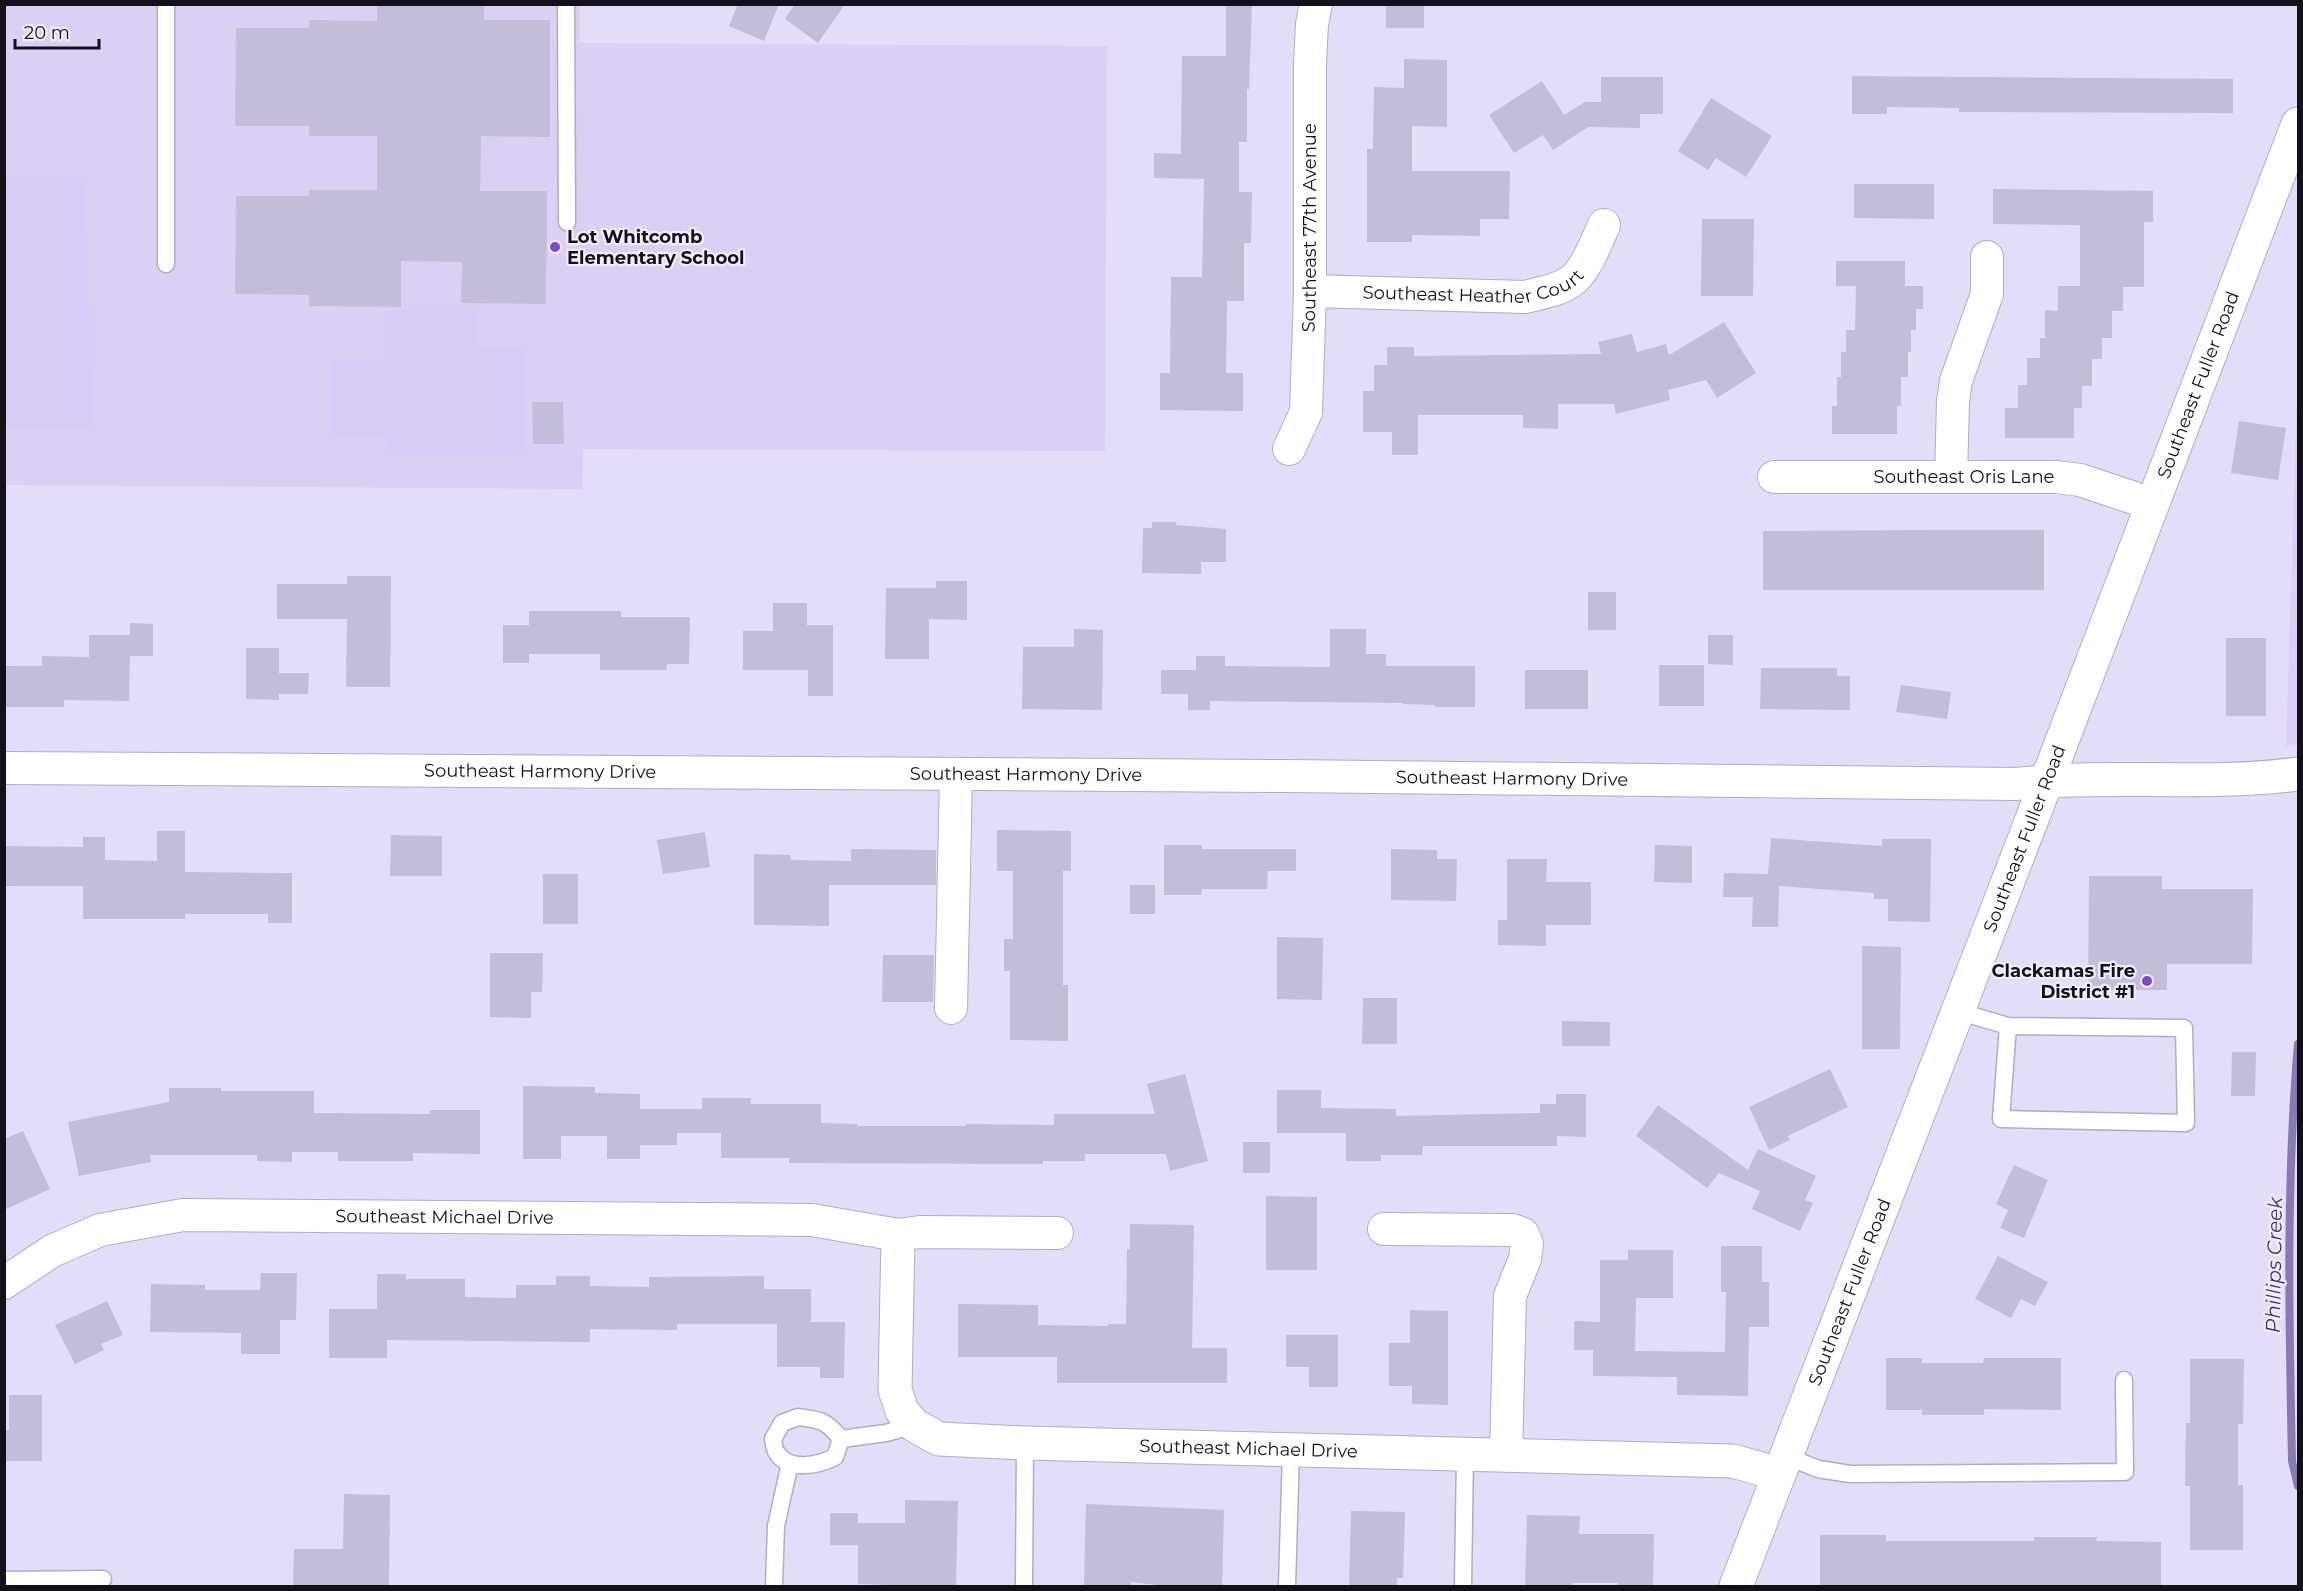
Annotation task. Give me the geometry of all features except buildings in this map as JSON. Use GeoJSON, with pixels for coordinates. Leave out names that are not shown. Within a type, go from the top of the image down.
{"type":"FeatureCollection","features":[{"type":"Feature","properties":{"kind":"street","name":"Southeast 77th Avenue"},"geometry":{"type":"LineString","coordinates":[[1289,449],[1306,412],[1310,291],[1310,63],[1312,24],[1316,4]]}},
{"type":"Feature","properties":{"kind":"street","name":"Southeast Fuller Road"},"geometry":{"type":"LineString","coordinates":[[1736,1587],[2048,781],[2298,124]]}},
{"type":"Feature","properties":{"kind":"street","name":"Southeast Heather Court"},"geometry":{"type":"LineString","coordinates":[[1310,291],[1525,297],[1553,290],[1572,281],[1586,262],[1604,225]]}},
{"type":"Feature","properties":{"kind":"street"},"geometry":{"type":"LineString","coordinates":[[1951,477],[1953,401],[1961,365],[1987,294],[1987,257]]}},
{"type":"Feature","properties":{"kind":"street","name":"Southeast Oris Lane"},"geometry":{"type":"LineString","coordinates":[[1774,477],[2056,477],[2080,480],[2152,504]]}},
{"type":"Feature","properties":{"kind":"street","name":"Southeast Harmony Drive"},"geometry":{"type":"LineString","coordinates":[[4,768],[2015,784],[2048,781]]}},
{"type":"Feature","properties":{"kind":"street"},"geometry":{"type":"LineString","coordinates":[[2048,781],[2097,778],[2256,778],[2298,774]]}},
{"type":"Feature","properties":{"kind":"street"},"geometry":{"type":"LineString","coordinates":[[951,1008],[956,775]]}},
{"type":"Feature","properties":{"kind":"street","name":"Southeast Michael Drive"},"geometry":{"type":"LineString","coordinates":[[4,1283],[52,1251],[100,1230],[183,1215],[812,1220],[898,1235],[920,1232],[1057,1233]]}},
{"type":"Feature","properties":{"kind":"street"},"geometry":{"type":"LineString","coordinates":[[1384,1229],[1513,1230],[1523,1234],[1527,1244],[1525,1259],[1510,1296],[1506,1455]]}},
{"type":"Feature","properties":{"kind":"street","name":"Southeast Michael Drive"},"geometry":{"type":"LineString","coordinates":[[898,1235],[895,1390],[902,1411],[914,1425],[939,1439],[1734,1461],[1783,1465]]}},
{"type":"Feature","properties":{"kind":"lane"},"geometry":{"type":"LineString","coordinates":[[166,4],[166,264]]}},
{"type":"Feature","properties":{"kind":"lane"},"geometry":{"type":"LineString","coordinates":[[566,4],[567,222]]}},
{"type":"Feature","properties":{"kind":"lane"},"geometry":{"type":"LineString","coordinates":[[1958,1011],[2008,1026],[2184,1028],[2186,1123],[2001,1119],[2008,1026]]}},
{"type":"Feature","properties":{"kind":"lane"},"geometry":{"type":"LineString","coordinates":[[1783,1465],[1850,1474],[2125,1472],[2124,1380]]}},
{"type":"Feature","properties":{"kind":"lane"},"geometry":{"type":"LineString","coordinates":[[798,1417],[823,1420],[832,1427],[840,1439],[835,1457],[821,1464],[806,1465],[790,1463],[777,1454],[773,1439],[782,1423],[798,1417]]}},
{"type":"Feature","properties":{"kind":"lane"},"geometry":{"type":"LineString","coordinates":[[840,1439],[886,1433],[914,1425]]}},
{"type":"Feature","properties":{"kind":"lane"},"geometry":{"type":"LineString","coordinates":[[1024,1587],[1025,1443]]}},
{"type":"Feature","properties":{"kind":"lane"},"geometry":{"type":"LineString","coordinates":[[1287,1587],[1291,1450]]}},
{"type":"Feature","properties":{"kind":"lane"},"geometry":{"type":"LineString","coordinates":[[1463,1587],[1466,1454]]}},
{"type":"Feature","properties":{"kind":"lane"},"geometry":{"type":"LineString","coordinates":[[774,1587],[776,1526],[790,1463]]}},
{"type":"Feature","properties":{"kind":"lane"},"geometry":{"type":"LineString","coordinates":[[4,1580],[103,1579]]}},
{"type":"Feature","properties":{"kind":"shaded area","name":"Lot Whitcomb Elementary School"},"geometry":{"type":"Polygon","coordinates":[[[580,4],[580,43],[1107,46],[1105,451],[583,449],[582,489],[5,485],[5,5],[580,4]]]}},
{"type":"Feature","properties":{"kind":"shaded area"},"geometry":{"type":"Polygon","coordinates":[[[5,177],[84,178],[92,428],[5,427],[5,177]]]}},
{"type":"Feature","properties":{"kind":"shaded area"},"geometry":{"type":"Polygon","coordinates":[[[384,310],[477,310],[477,349],[524,349],[524,454],[390,454],[389,436],[331,436],[331,361],[384,361],[384,310]]]}},
{"type":"Feature","properties":{"kind":"shaded area"},"geometry":{"type":"Polygon","coordinates":[[[2298,360],[2298,743],[2286,746],[2298,360]]]}},
{"type":"Feature","properties":{"kind":"waterway","name":"Phillips Creek"},"geometry":{"type":"LineString","coordinates":[[2298,1044],[2289,1252],[2292,1461],[2298,1486]]}},
{"type":"Feature","properties":{"kind":"place","name":"Lot Whitcomb Elementary School"},"geometry":{"type":"Point","coordinates":[555,247]}},
{"type":"Feature","properties":{"kind":"place","name":"Clackamas Fire District #1"},"geometry":{"type":"Point","coordinates":[2147,981]}}]}
